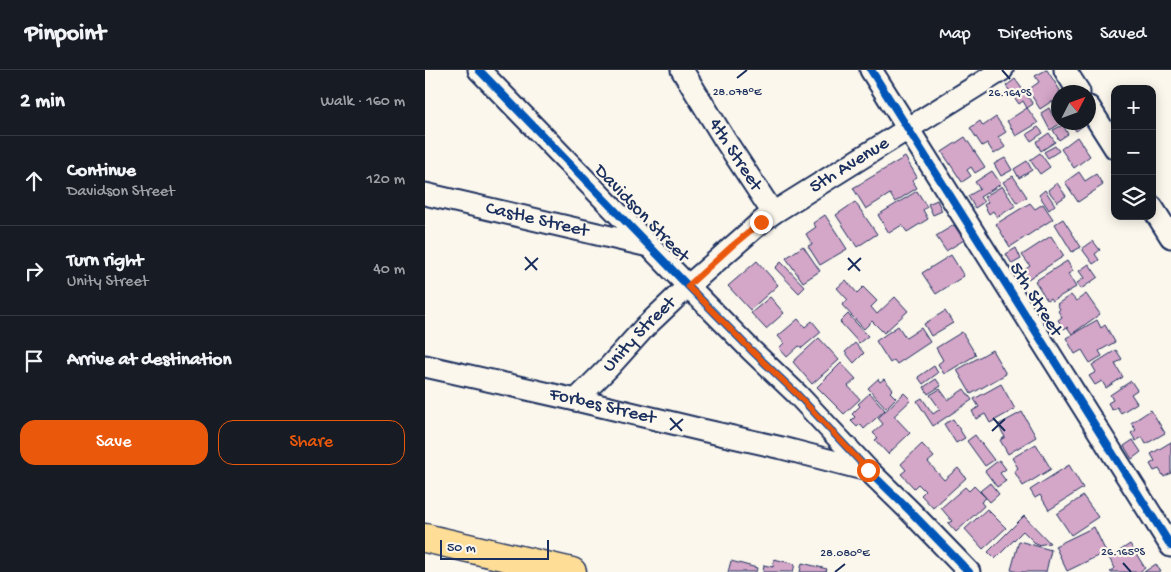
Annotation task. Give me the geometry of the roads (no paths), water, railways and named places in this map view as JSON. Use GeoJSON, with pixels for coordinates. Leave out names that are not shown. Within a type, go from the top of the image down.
{"type":"FeatureCollection","features":[{"type":"Feature","properties":{"kind":"main road"},"geometry":{"type":"LineString","coordinates":[[425,538],[572,572]]}},
{"type":"Feature","properties":{"kind":"main road"},"geometry":{"type":"LineString","coordinates":[[425,554],[502,572]]}},
{"type":"Feature","properties":{"kind":"street","name":"Davidson Street"},"geometry":{"type":"LineString","coordinates":[[479,70],[969,572]]}},
{"type":"Feature","properties":{"kind":"street","name":"4th Street"},"geometry":{"type":"LineString","coordinates":[[682,70],[773,213]]}},
{"type":"Feature","properties":{"kind":"street","name":"5th Street"},"geometry":{"type":"LineString","coordinates":[[871,70],[1171,546]]}},
{"type":"Feature","properties":{"kind":"street","name":"5th Avenue"},"geometry":{"type":"LineString","coordinates":[[773,213],[1002,70]]}},
{"type":"Feature","properties":{"kind":"street"},"geometry":{"type":"LineString","coordinates":[[1065,70],[1075,85]]}},
{"type":"Feature","properties":{"kind":"street"},"geometry":{"type":"LineString","coordinates":[[1096,118],[1111,142]]}},
{"type":"Feature","properties":{"kind":"street","name":"Castle Street"},"geometry":{"type":"LineString","coordinates":[[425,194],[649,246]]}},
{"type":"Feature","properties":{"kind":"street","name":"Unity Street"},"geometry":{"type":"LineString","coordinates":[[576,400],[645,327],[688,286],[732,246],[773,213]]}},
{"type":"Feature","properties":{"kind":"street"},"geometry":{"type":"LineString","coordinates":[[1156,213],[1171,237]]}},
{"type":"Feature","properties":{"kind":"street","name":"Forbes Street"},"geometry":{"type":"LineString","coordinates":[[425,366],[782,448],[868,470]]}}]}
